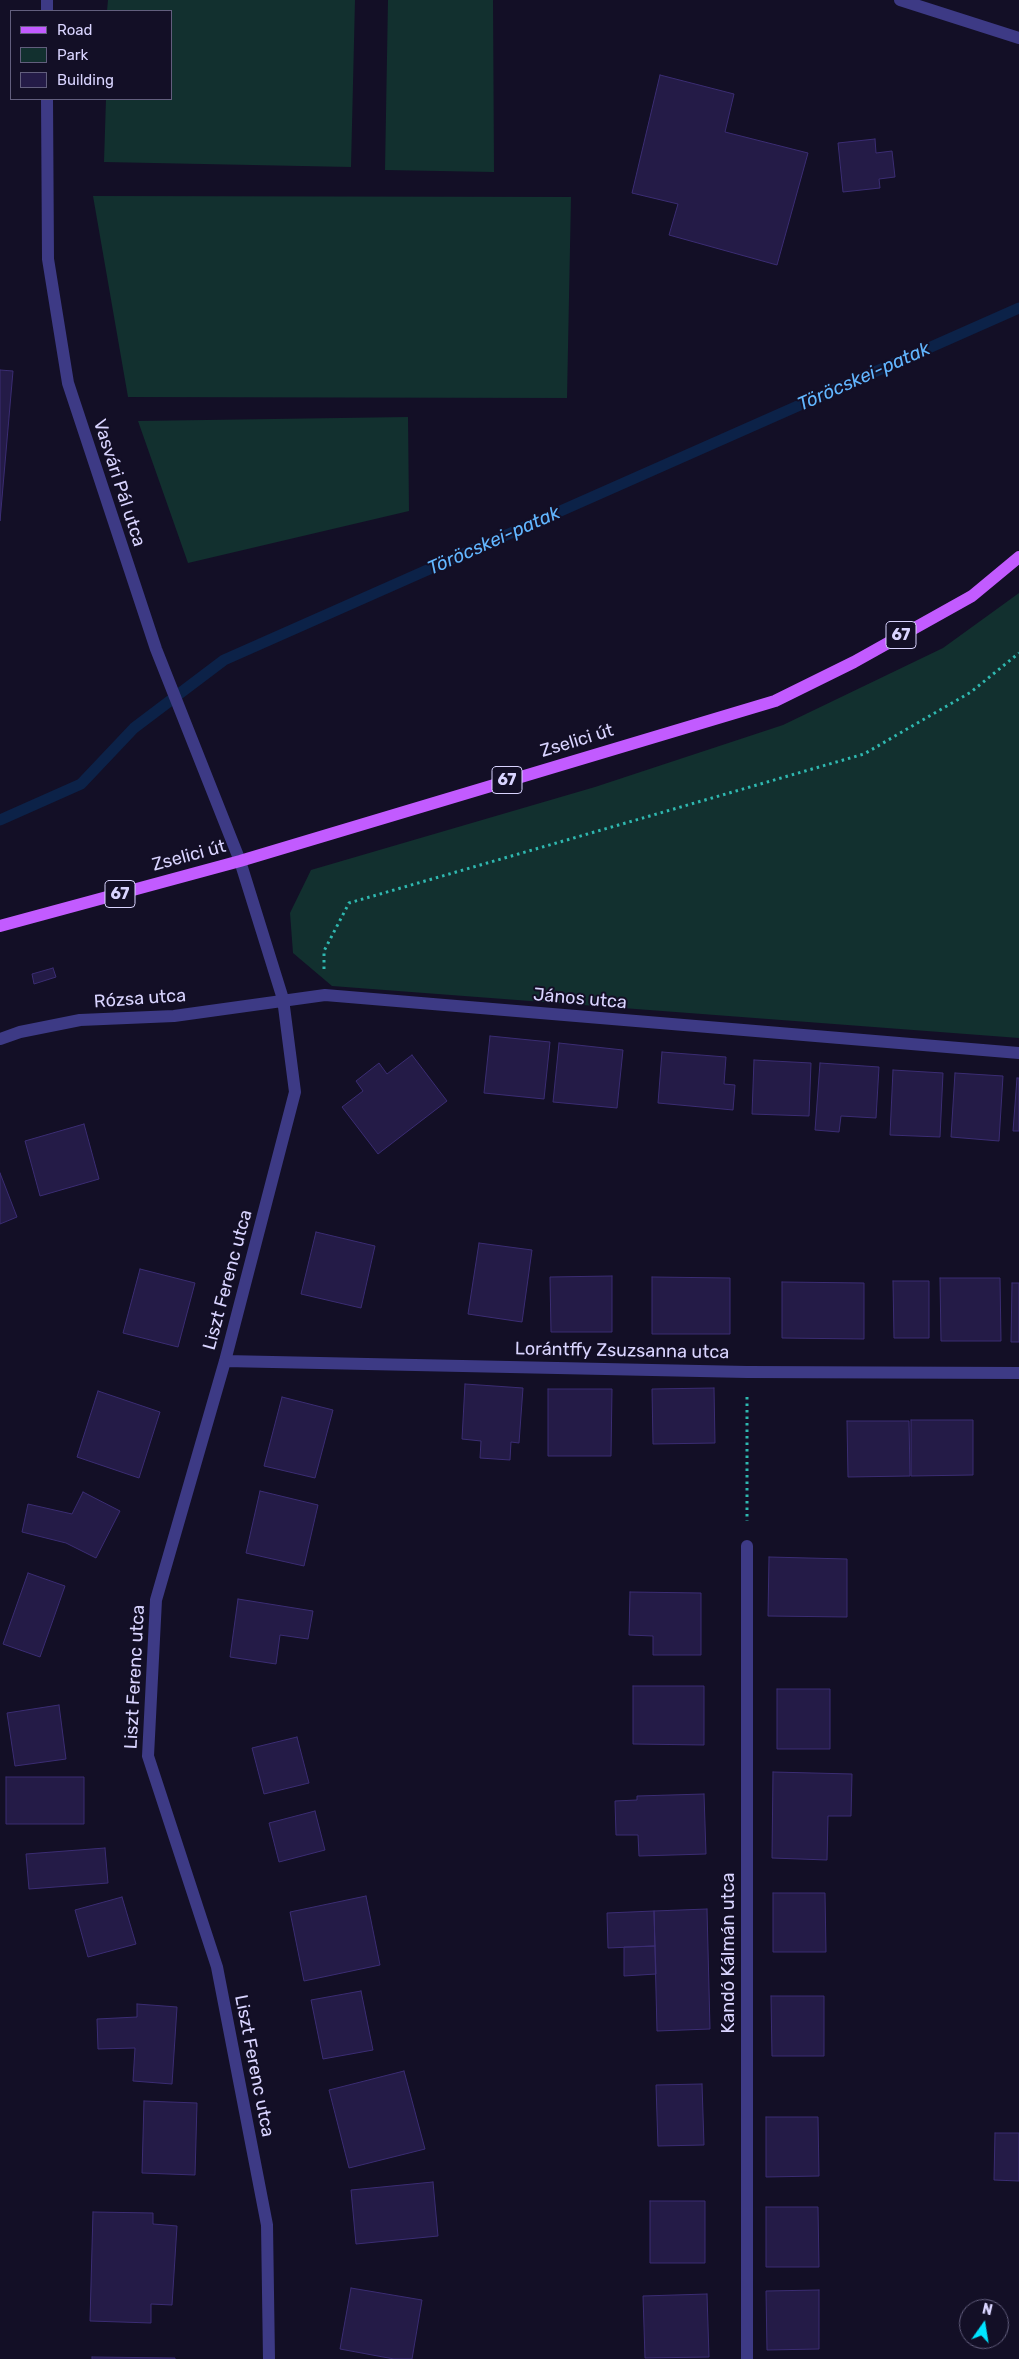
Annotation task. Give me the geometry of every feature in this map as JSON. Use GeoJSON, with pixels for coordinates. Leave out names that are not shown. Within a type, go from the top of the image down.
{"type":"FeatureCollection","features":[{"type":"Feature","properties":{"kind":"main road","name":"Zselici út"},"geometry":{"type":"LineString","coordinates":[[0,926],[240,860],[775,701],[854,662],[972,596],[1019,557]]}},
{"type":"Feature","properties":{"kind":"street"},"geometry":{"type":"LineString","coordinates":[[900,0],[1019,38]]}},
{"type":"Feature","properties":{"kind":"street","name":"Vasvári Pál utca"},"geometry":{"type":"LineString","coordinates":[[47,100],[48,259],[68,383],[156,649],[240,860]]}},
{"type":"Feature","properties":{"kind":"street"},"geometry":{"type":"LineString","coordinates":[[240,860],[283,999]]}},
{"type":"Feature","properties":{"kind":"street","name":"János utca"},"geometry":{"type":"LineString","coordinates":[[283,999],[325,995],[1019,1053]]}},
{"type":"Feature","properties":{"kind":"street","name":"Rózsa utca"},"geometry":{"type":"LineString","coordinates":[[0,1038],[80,1020],[174,1016],[283,999]]}},
{"type":"Feature","properties":{"kind":"street","name":"Liszt Ferenc utca"},"geometry":{"type":"LineString","coordinates":[[269,2359],[267,2225],[217,1967],[148,1756],[156,1600],[225,1361],[295,1092],[283,999]]}},
{"type":"Feature","properties":{"kind":"street","name":"Lorántffy Zsuzsanna utca"},"geometry":{"type":"LineString","coordinates":[[225,1361],[747,1372],[1019,1373]]}},
{"type":"Feature","properties":{"kind":"street","name":"Kandó Kálmán utca"},"geometry":{"type":"LineString","coordinates":[[747,1546],[747,2359]]}},
{"type":"Feature","properties":{"kind":"path"},"geometry":{"type":"LineString","coordinates":[[325,995],[324,951],[349,903],[864,754],[971,692],[1019,653]]}},
{"type":"Feature","properties":{"kind":"path"},"geometry":{"type":"LineString","coordinates":[[747,1372],[747,1546]]}},
{"type":"Feature","properties":{"kind":"green space"},"geometry":{"type":"Polygon","coordinates":[[[108,0],[355,0],[351,167],[104,162],[106,100],[172,100],[172,10],[107,10],[108,0]]]}},
{"type":"Feature","properties":{"kind":"green space"},"geometry":{"type":"Polygon","coordinates":[[[388,0],[493,0],[494,172],[385,170],[388,0]]]}},
{"type":"Feature","properties":{"kind":"green space"},"geometry":{"type":"Polygon","coordinates":[[[93,196],[571,197],[567,398],[128,397],[93,196]]]}},
{"type":"Feature","properties":{"kind":"green space"},"geometry":{"type":"Polygon","coordinates":[[[408,417],[409,511],[188,563],[138,421],[408,417]]]}},
{"type":"Feature","properties":{"kind":"green space"},"geometry":{"type":"Polygon","coordinates":[[[1019,593],[1019,1038],[332,986],[293,953],[290,913],[311,870],[595,787],[783,725],[943,648],[1019,593]]]}},
{"type":"Feature","properties":{"kind":"building"},"geometry":{"type":"Polygon","coordinates":[[[660,75],[734,94],[725,132],[808,153],[777,265],[669,235],[678,204],[632,193],[660,75]]]}},
{"type":"Feature","properties":{"kind":"building"},"geometry":{"type":"Polygon","coordinates":[[[875,139],[876,153],[892,151],[895,177],[879,179],[880,188],[843,192],[838,143],[875,139]]]}},
{"type":"Feature","properties":{"kind":"building"},"geometry":{"type":"Polygon","coordinates":[[[0,370],[13,371],[0,521],[0,370]]]}},
{"type":"Feature","properties":{"kind":"building"},"geometry":{"type":"Polygon","coordinates":[[[53,968],[56,977],[34,984],[32,974],[53,968]]]}},
{"type":"Feature","properties":{"kind":"building"},"geometry":{"type":"Polygon","coordinates":[[[490,1036],[550,1042],[544,1099],[484,1093],[490,1036]]]}},
{"type":"Feature","properties":{"kind":"building"},"geometry":{"type":"Polygon","coordinates":[[[559,1043],[623,1050],[617,1108],[553,1102],[559,1043]]]}},
{"type":"Feature","properties":{"kind":"building"},"geometry":{"type":"Polygon","coordinates":[[[662,1052],[726,1057],[724,1084],[735,1085],[733,1110],[658,1103],[662,1052]]]}},
{"type":"Feature","properties":{"kind":"building"},"geometry":{"type":"Polygon","coordinates":[[[412,1055],[447,1101],[378,1154],[342,1107],[363,1091],[356,1081],[379,1063],[387,1074],[412,1055]]]}},
{"type":"Feature","properties":{"kind":"building"},"geometry":{"type":"Polygon","coordinates":[[[754,1060],[811,1063],[809,1116],[752,1114],[754,1060]]]}},
{"type":"Feature","properties":{"kind":"building"},"geometry":{"type":"Polygon","coordinates":[[[820,1063],[879,1067],[876,1118],[841,1116],[839,1132],[815,1130],[820,1063]]]}},
{"type":"Feature","properties":{"kind":"building"},"geometry":{"type":"Polygon","coordinates":[[[893,1070],[943,1073],[940,1137],[890,1135],[893,1070]]]}},
{"type":"Feature","properties":{"kind":"building"},"geometry":{"type":"Polygon","coordinates":[[[955,1073],[1003,1076],[999,1141],[951,1137],[955,1073]]]}},
{"type":"Feature","properties":{"kind":"building"},"geometry":{"type":"Polygon","coordinates":[[[1017,1078],[1019,1078],[1019,1131],[1013,1131],[1017,1078]]]}},
{"type":"Feature","properties":{"kind":"building"},"geometry":{"type":"Polygon","coordinates":[[[84,1124],[99,1179],[40,1196],[25,1141],[84,1124]]]}},
{"type":"Feature","properties":{"kind":"building"},"geometry":{"type":"Polygon","coordinates":[[[0,1173],[17,1217],[0,1224],[0,1173]]]}},
{"type":"Feature","properties":{"kind":"building"},"geometry":{"type":"Polygon","coordinates":[[[316,1232],[375,1246],[361,1308],[301,1294],[316,1232]]]}},
{"type":"Feature","properties":{"kind":"building"},"geometry":{"type":"Polygon","coordinates":[[[479,1243],[532,1250],[522,1322],[468,1314],[479,1243]]]}},
{"type":"Feature","properties":{"kind":"building"},"geometry":{"type":"Polygon","coordinates":[[[140,1269],[195,1283],[178,1347],[123,1333],[140,1269]]]}},
{"type":"Feature","properties":{"kind":"building"},"geometry":{"type":"Polygon","coordinates":[[[612,1276],[612,1332],[551,1332],[550,1277],[612,1276]]]}},
{"type":"Feature","properties":{"kind":"building"},"geometry":{"type":"Polygon","coordinates":[[[652,1277],[730,1278],[730,1334],[652,1334],[652,1277]]]}},
{"type":"Feature","properties":{"kind":"building"},"geometry":{"type":"Polygon","coordinates":[[[940,1278],[1000,1278],[1001,1341],[941,1341],[940,1278]]]}},
{"type":"Feature","properties":{"kind":"building"},"geometry":{"type":"Polygon","coordinates":[[[893,1281],[929,1281],[929,1338],[894,1338],[893,1281]]]}},
{"type":"Feature","properties":{"kind":"building"},"geometry":{"type":"Polygon","coordinates":[[[782,1282],[864,1283],[864,1339],[782,1338],[782,1282]]]}},
{"type":"Feature","properties":{"kind":"building"},"geometry":{"type":"Polygon","coordinates":[[[1012,1283],[1019,1283],[1019,1342],[1011,1342],[1012,1283]]]}},
{"type":"Feature","properties":{"kind":"building"},"geometry":{"type":"Polygon","coordinates":[[[465,1384],[523,1388],[519,1443],[511,1442],[510,1460],[480,1458],[481,1441],[462,1439],[465,1384]]]}},
{"type":"Feature","properties":{"kind":"building"},"geometry":{"type":"Polygon","coordinates":[[[714,1388],[715,1443],[653,1444],[652,1389],[714,1388]]]}},
{"type":"Feature","properties":{"kind":"building"},"geometry":{"type":"Polygon","coordinates":[[[548,1389],[612,1389],[611,1456],[548,1456],[548,1389]]]}},
{"type":"Feature","properties":{"kind":"building"},"geometry":{"type":"Polygon","coordinates":[[[98,1391],[160,1412],[139,1478],[77,1457],[98,1391]]]}},
{"type":"Feature","properties":{"kind":"building"},"geometry":{"type":"Polygon","coordinates":[[[282,1397],[333,1410],[315,1478],[264,1466],[282,1397]]]}},
{"type":"Feature","properties":{"kind":"building"},"geometry":{"type":"Polygon","coordinates":[[[911,1420],[973,1420],[973,1475],[911,1476],[911,1420]]]}},
{"type":"Feature","properties":{"kind":"building"},"geometry":{"type":"Polygon","coordinates":[[[847,1421],[909,1421],[910,1476],[848,1477],[847,1421]]]}},
{"type":"Feature","properties":{"kind":"building"},"geometry":{"type":"Polygon","coordinates":[[[260,1491],[318,1505],[304,1566],[246,1553],[260,1491]]]}},
{"type":"Feature","properties":{"kind":"building"},"geometry":{"type":"Polygon","coordinates":[[[83,1492],[120,1511],[96,1558],[66,1543],[22,1532],[28,1504],[72,1514],[83,1492]]]}},
{"type":"Feature","properties":{"kind":"building"},"geometry":{"type":"Polygon","coordinates":[[[769,1557],[847,1559],[847,1617],[768,1616],[769,1557]]]}},
{"type":"Feature","properties":{"kind":"building"},"geometry":{"type":"Polygon","coordinates":[[[28,1573],[65,1586],[40,1657],[3,1644],[28,1573]]]}},
{"type":"Feature","properties":{"kind":"building"},"geometry":{"type":"Polygon","coordinates":[[[630,1592],[701,1593],[701,1655],[653,1655],[653,1636],[629,1635],[630,1592]]]}},
{"type":"Feature","properties":{"kind":"building"},"geometry":{"type":"Polygon","coordinates":[[[238,1599],[313,1611],[308,1639],[280,1635],[276,1664],[230,1657],[238,1599]]]}},
{"type":"Feature","properties":{"kind":"building"},"geometry":{"type":"Polygon","coordinates":[[[633,1686],[704,1686],[704,1745],[633,1744],[633,1686]]]}},
{"type":"Feature","properties":{"kind":"building"},"geometry":{"type":"Polygon","coordinates":[[[777,1689],[830,1689],[830,1749],[777,1749],[777,1689]]]}},
{"type":"Feature","properties":{"kind":"building"},"geometry":{"type":"Polygon","coordinates":[[[59,1705],[66,1759],[15,1766],[7,1713],[59,1705]]]}},
{"type":"Feature","properties":{"kind":"building"},"geometry":{"type":"Polygon","coordinates":[[[297,1737],[309,1783],[264,1794],[252,1748],[297,1737]]]}},
{"type":"Feature","properties":{"kind":"building"},"geometry":{"type":"Polygon","coordinates":[[[773,1772],[852,1774],[851,1816],[828,1816],[827,1860],[772,1858],[773,1772]]]}},
{"type":"Feature","properties":{"kind":"building"},"geometry":{"type":"Polygon","coordinates":[[[6,1777],[84,1777],[84,1824],[6,1824],[6,1777]]]}},
{"type":"Feature","properties":{"kind":"building"},"geometry":{"type":"Polygon","coordinates":[[[704,1794],[706,1854],[639,1856],[638,1835],[616,1835],[615,1801],[637,1800],[637,1796],[704,1794]]]}},
{"type":"Feature","properties":{"kind":"building"},"geometry":{"type":"Polygon","coordinates":[[[315,1811],[325,1850],[279,1862],[269,1823],[315,1811]]]}},
{"type":"Feature","properties":{"kind":"building"},"geometry":{"type":"Polygon","coordinates":[[[105,1848],[108,1883],[29,1889],[26,1854],[105,1848]]]}},
{"type":"Feature","properties":{"kind":"building"},"geometry":{"type":"Polygon","coordinates":[[[773,1893],[825,1893],[826,1952],[773,1952],[773,1893]]]}},
{"type":"Feature","properties":{"kind":"building"},"geometry":{"type":"Polygon","coordinates":[[[366,1896],[380,1965],[304,1981],[290,1912],[366,1896]]]}},
{"type":"Feature","properties":{"kind":"building"},"geometry":{"type":"Polygon","coordinates":[[[122,1897],[136,1944],[88,1957],[75,1910],[122,1897]]]}},
{"type":"Feature","properties":{"kind":"building"},"geometry":{"type":"Polygon","coordinates":[[[707,1909],[710,2029],[657,2031],[654,1911],[707,1909]]]}},
{"type":"Feature","properties":{"kind":"building"},"geometry":{"type":"Polygon","coordinates":[[[654,1911],[655,1946],[608,1948],[607,1913],[654,1911]]]}},
{"type":"Feature","properties":{"kind":"building"},"geometry":{"type":"Polygon","coordinates":[[[655,1946],[656,1974],[624,1976],[624,1947],[655,1946]]]}},
{"type":"Feature","properties":{"kind":"building"},"geometry":{"type":"Polygon","coordinates":[[[361,1991],[373,2050],[323,2059],[311,2000],[361,1991]]]}},
{"type":"Feature","properties":{"kind":"building"},"geometry":{"type":"Polygon","coordinates":[[[771,1996],[824,1996],[824,2056],[772,2056],[771,1996]]]}},
{"type":"Feature","properties":{"kind":"building"},"geometry":{"type":"Polygon","coordinates":[[[137,2004],[177,2007],[172,2084],[133,2081],[135,2048],[98,2049],[97,2019],[137,2017],[137,2004]]]}},
{"type":"Feature","properties":{"kind":"building"},"geometry":{"type":"Polygon","coordinates":[[[404,2071],[425,2149],[349,2168],[329,2090],[404,2071]]]}},
{"type":"Feature","properties":{"kind":"building"},"geometry":{"type":"Polygon","coordinates":[[[702,2084],[704,2145],[658,2146],[656,2085],[702,2084]]]}},
{"type":"Feature","properties":{"kind":"building"},"geometry":{"type":"Polygon","coordinates":[[[144,2101],[197,2103],[195,2175],[142,2173],[144,2101]]]}},
{"type":"Feature","properties":{"kind":"building"},"geometry":{"type":"Polygon","coordinates":[[[766,2117],[818,2117],[819,2176],[766,2177],[766,2117]]]}},
{"type":"Feature","properties":{"kind":"building"},"geometry":{"type":"Polygon","coordinates":[[[995,2133],[1019,2133],[1019,2181],[994,2180],[995,2133]]]}},
{"type":"Feature","properties":{"kind":"building"},"geometry":{"type":"Polygon","coordinates":[[[433,2182],[438,2236],[356,2244],[351,2190],[433,2182]]]}},
{"type":"Feature","properties":{"kind":"building"},"geometry":{"type":"Polygon","coordinates":[[[650,2201],[705,2201],[705,2263],[650,2263],[650,2201]]]}},
{"type":"Feature","properties":{"kind":"building"},"geometry":{"type":"Polygon","coordinates":[[[766,2207],[818,2207],[819,2267],[766,2267],[766,2207]]]}},
{"type":"Feature","properties":{"kind":"building"},"geometry":{"type":"Polygon","coordinates":[[[93,2212],[153,2213],[153,2224],[177,2226],[172,2305],[151,2304],[151,2323],[90,2321],[93,2212]]]}},
{"type":"Feature","properties":{"kind":"building"},"geometry":{"type":"Polygon","coordinates":[[[351,2288],[422,2300],[412,2359],[394,2359],[340,2349],[351,2288]]]}},
{"type":"Feature","properties":{"kind":"building"},"geometry":{"type":"Polygon","coordinates":[[[819,2290],[819,2349],[767,2350],[766,2291],[819,2290]]]}},
{"type":"Feature","properties":{"kind":"building"},"geometry":{"type":"Polygon","coordinates":[[[707,2294],[709,2357],[645,2358],[643,2296],[707,2294]]]}},
{"type":"Feature","properties":{"kind":"building"},"geometry":{"type":"Polygon","coordinates":[[[92,2357],[175,2358],[175,2359],[92,2359],[92,2357]]]}},
{"type":"Feature","properties":{"kind":"waterway","name":"Töröcskei-patak"},"geometry":{"type":"LineString","coordinates":[[0,820],[81,784],[134,728],[224,660],[1019,308]]}}]}
